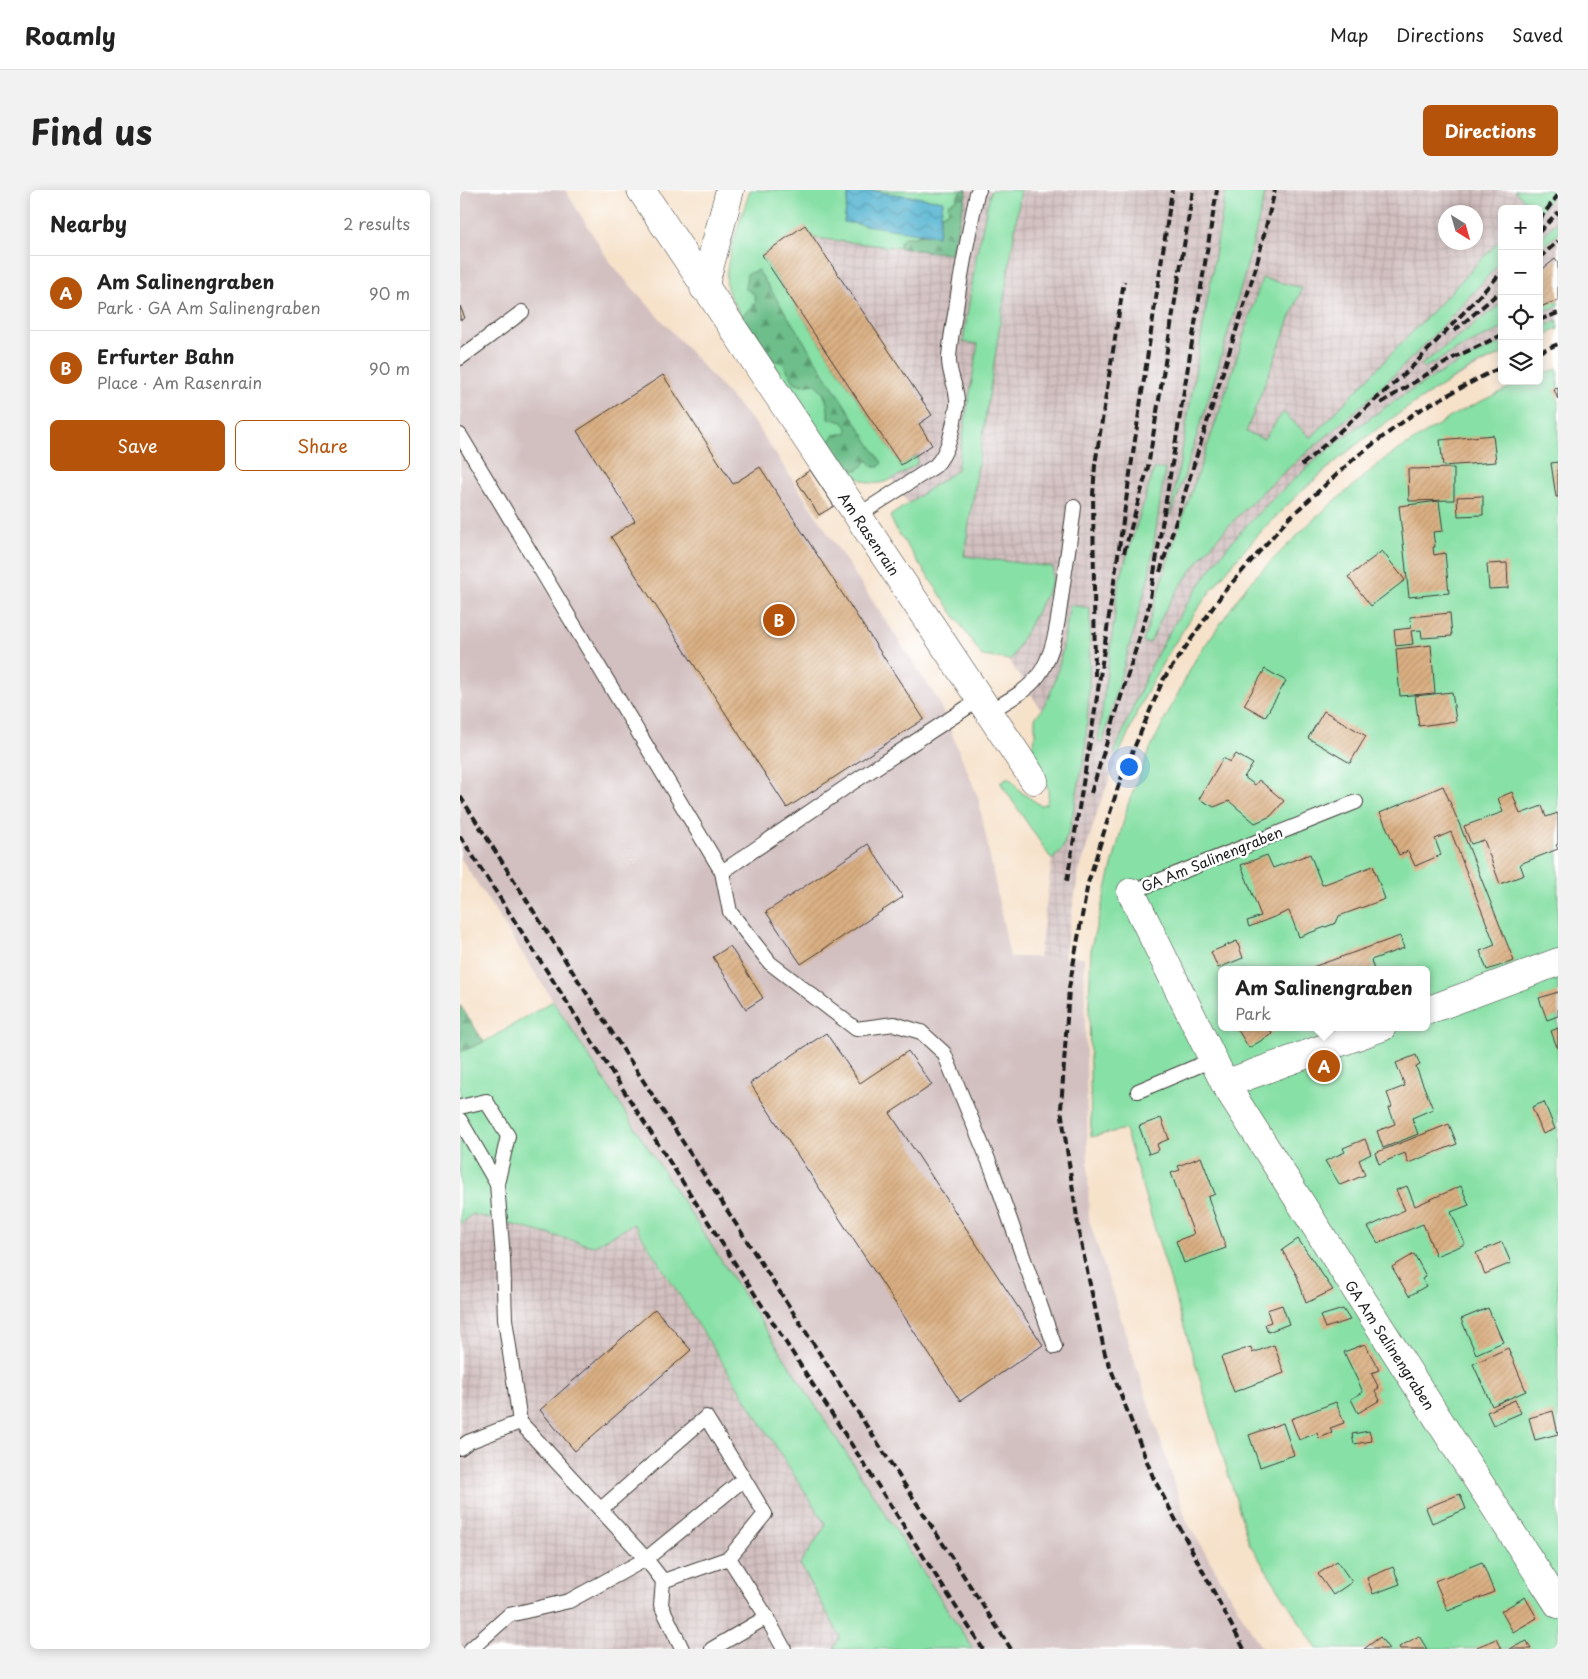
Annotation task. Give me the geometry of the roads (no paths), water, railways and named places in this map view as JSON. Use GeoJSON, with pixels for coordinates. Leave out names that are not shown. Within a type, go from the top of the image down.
{"type":"FeatureCollection","features":[{"type":"Feature","properties":{"kind":"street","name":"Am Rasenrain"},"geometry":{"type":"LineString","coordinates":[[641,190],[704,288],[1034,780]]}},
{"type":"Feature","properties":{"kind":"street"},"geometry":{"type":"LineString","coordinates":[[704,288],[730,190]]}},
{"type":"Feature","properties":{"kind":"street","name":"GA Am Salinengraben"},"geometry":{"type":"LineString","coordinates":[[1131,892],[1225,1084],[1447,1434],[1558,1604]]}},
{"type":"Feature","properties":{"kind":"street"},"geometry":{"type":"LineString","coordinates":[[1430,1010],[1558,962]]}},
{"type":"Feature","properties":{"kind":"street"},"geometry":{"type":"LineString","coordinates":[[1225,1084],[1371,1031]]}},
{"type":"Feature","properties":{"kind":"lane"},"geometry":{"type":"LineString","coordinates":[[857,516],[935,466],[944,456],[948,447],[957,404],[954,384],[950,374],[950,348],[964,256],[979,190]]}},
{"type":"Feature","properties":{"kind":"lane"},"geometry":{"type":"LineString","coordinates":[[460,358],[522,312]]}},
{"type":"Feature","properties":{"kind":"lane"},"geometry":{"type":"LineString","coordinates":[[460,435],[722,872],[730,912],[770,963],[856,1029],[894,1024],[921,1032],[944,1053],[992,1169],[1056,1347]]}},
{"type":"Feature","properties":{"kind":"lane"},"geometry":{"type":"LineString","coordinates":[[722,872],[838,792],[984,706],[1027,687],[1040,674],[1051,650],[1057,622],[1074,507]]}},
{"type":"Feature","properties":{"kind":"lane","name":"GA Am Salinengraben"},"geometry":{"type":"LineString","coordinates":[[1131,892],[1356,802]]}},
{"type":"Feature","properties":{"kind":"lane"},"geometry":{"type":"LineString","coordinates":[[1138,1091],[1212,1060]]}},
{"type":"Feature","properties":{"kind":"lane"},"geometry":{"type":"LineString","coordinates":[[460,1107],[486,1101],[508,1136],[497,1184],[503,1258],[505,1319],[520,1422],[646,1559],[663,1582],[661,1604],[682,1649]]}},
{"type":"Feature","properties":{"kind":"lane"},"geometry":{"type":"LineString","coordinates":[[460,1120],[497,1184]]}},
{"type":"Feature","properties":{"kind":"lane"},"geometry":{"type":"LineString","coordinates":[[601,1509],[706,1417],[765,1514],[729,1558],[663,1582]]}},
{"type":"Feature","properties":{"kind":"lane"},"geometry":{"type":"LineString","coordinates":[[460,1448],[468,1442],[520,1422]]}},
{"type":"Feature","properties":{"kind":"lane"},"geometry":{"type":"LineString","coordinates":[[471,1649],[509,1615],[569,1601],[646,1559],[744,1479]]}},
{"type":"Feature","properties":{"kind":"lane"},"geometry":{"type":"LineString","coordinates":[[729,1558],[767,1617],[784,1649]]}},
{"type":"Feature","properties":{"kind":"lane"},"geometry":{"type":"LineString","coordinates":[[712,1649],[767,1617]]}},
{"type":"Feature","properties":{"kind":"water"},"geometry":{"type":"Polygon","coordinates":[[[849,190],[867,190],[943,201],[938,236],[844,222],[849,190]]]}},
{"type":"Feature","properties":{"kind":"railway"},"geometry":{"type":"LineString","coordinates":[[1067,881],[1094,717],[1172,190]]}},
{"type":"Feature","properties":{"kind":"railway"},"geometry":{"type":"LineString","coordinates":[[1124,553],[1148,467],[1193,190]]}},
{"type":"Feature","properties":{"kind":"railway"},"geometry":{"type":"LineString","coordinates":[[1091,793],[1148,610],[1217,190]]}},
{"type":"Feature","properties":{"kind":"railway"},"geometry":{"type":"LineString","coordinates":[[1160,572],[1256,267],[1275,190]]}},
{"type":"Feature","properties":{"kind":"railway"},"geometry":{"type":"LineString","coordinates":[[1543,215],[1558,195]]}},
{"type":"Feature","properties":{"kind":"railway"},"geometry":{"type":"LineString","coordinates":[[1543,228],[1558,212]]}},
{"type":"Feature","properties":{"kind":"railway"},"geometry":{"type":"LineString","coordinates":[[1543,254],[1558,241]]}},
{"type":"Feature","properties":{"kind":"railway"},"geometry":{"type":"LineString","coordinates":[[1302,465],[1411,368],[1498,276]]}},
{"type":"Feature","properties":{"kind":"railway"},"geometry":{"type":"LineString","coordinates":[[1095,676],[1093,495],[1095,465],[1124,281]]}},
{"type":"Feature","properties":{"kind":"railway"},"geometry":{"type":"LineString","coordinates":[[1454,331],[1498,293]]}},
{"type":"Feature","properties":{"kind":"railway"},"geometry":{"type":"LineString","coordinates":[[1543,319],[1558,313]]}},
{"type":"Feature","properties":{"kind":"railway"},"geometry":{"type":"LineString","coordinates":[[1381,403],[1453,358],[1498,337]]}},
{"type":"Feature","properties":{"kind":"railway"},"geometry":{"type":"LineString","coordinates":[[1543,350],[1558,344]]}},
{"type":"Feature","properties":{"kind":"railway"},"geometry":{"type":"LineString","coordinates":[[1244,1649],[1153,1477],[1105,1354],[1080,1238],[1061,1109],[1069,988],[1088,883],[1120,781],[1163,680],[1223,593],[1289,518],[1356,457],[1416,412],[1498,369]]}},
{"type":"Feature","properties":{"kind":"railway"},"geometry":{"type":"LineString","coordinates":[[460,796],[1011,1649]]}},
{"type":"Feature","properties":{"kind":"railway"},"geometry":{"type":"LineString","coordinates":[[460,836],[983,1649]]}},
{"type":"Feature","properties":{"kind":"place","name":"Erfurter Bahn"},"geometry":{"type":"Point","coordinates":[779,620]}},
{"type":"Feature","properties":{"kind":"place","name":"Am Salinengraben"},"geometry":{"type":"Point","coordinates":[1324,1066]}}]}
